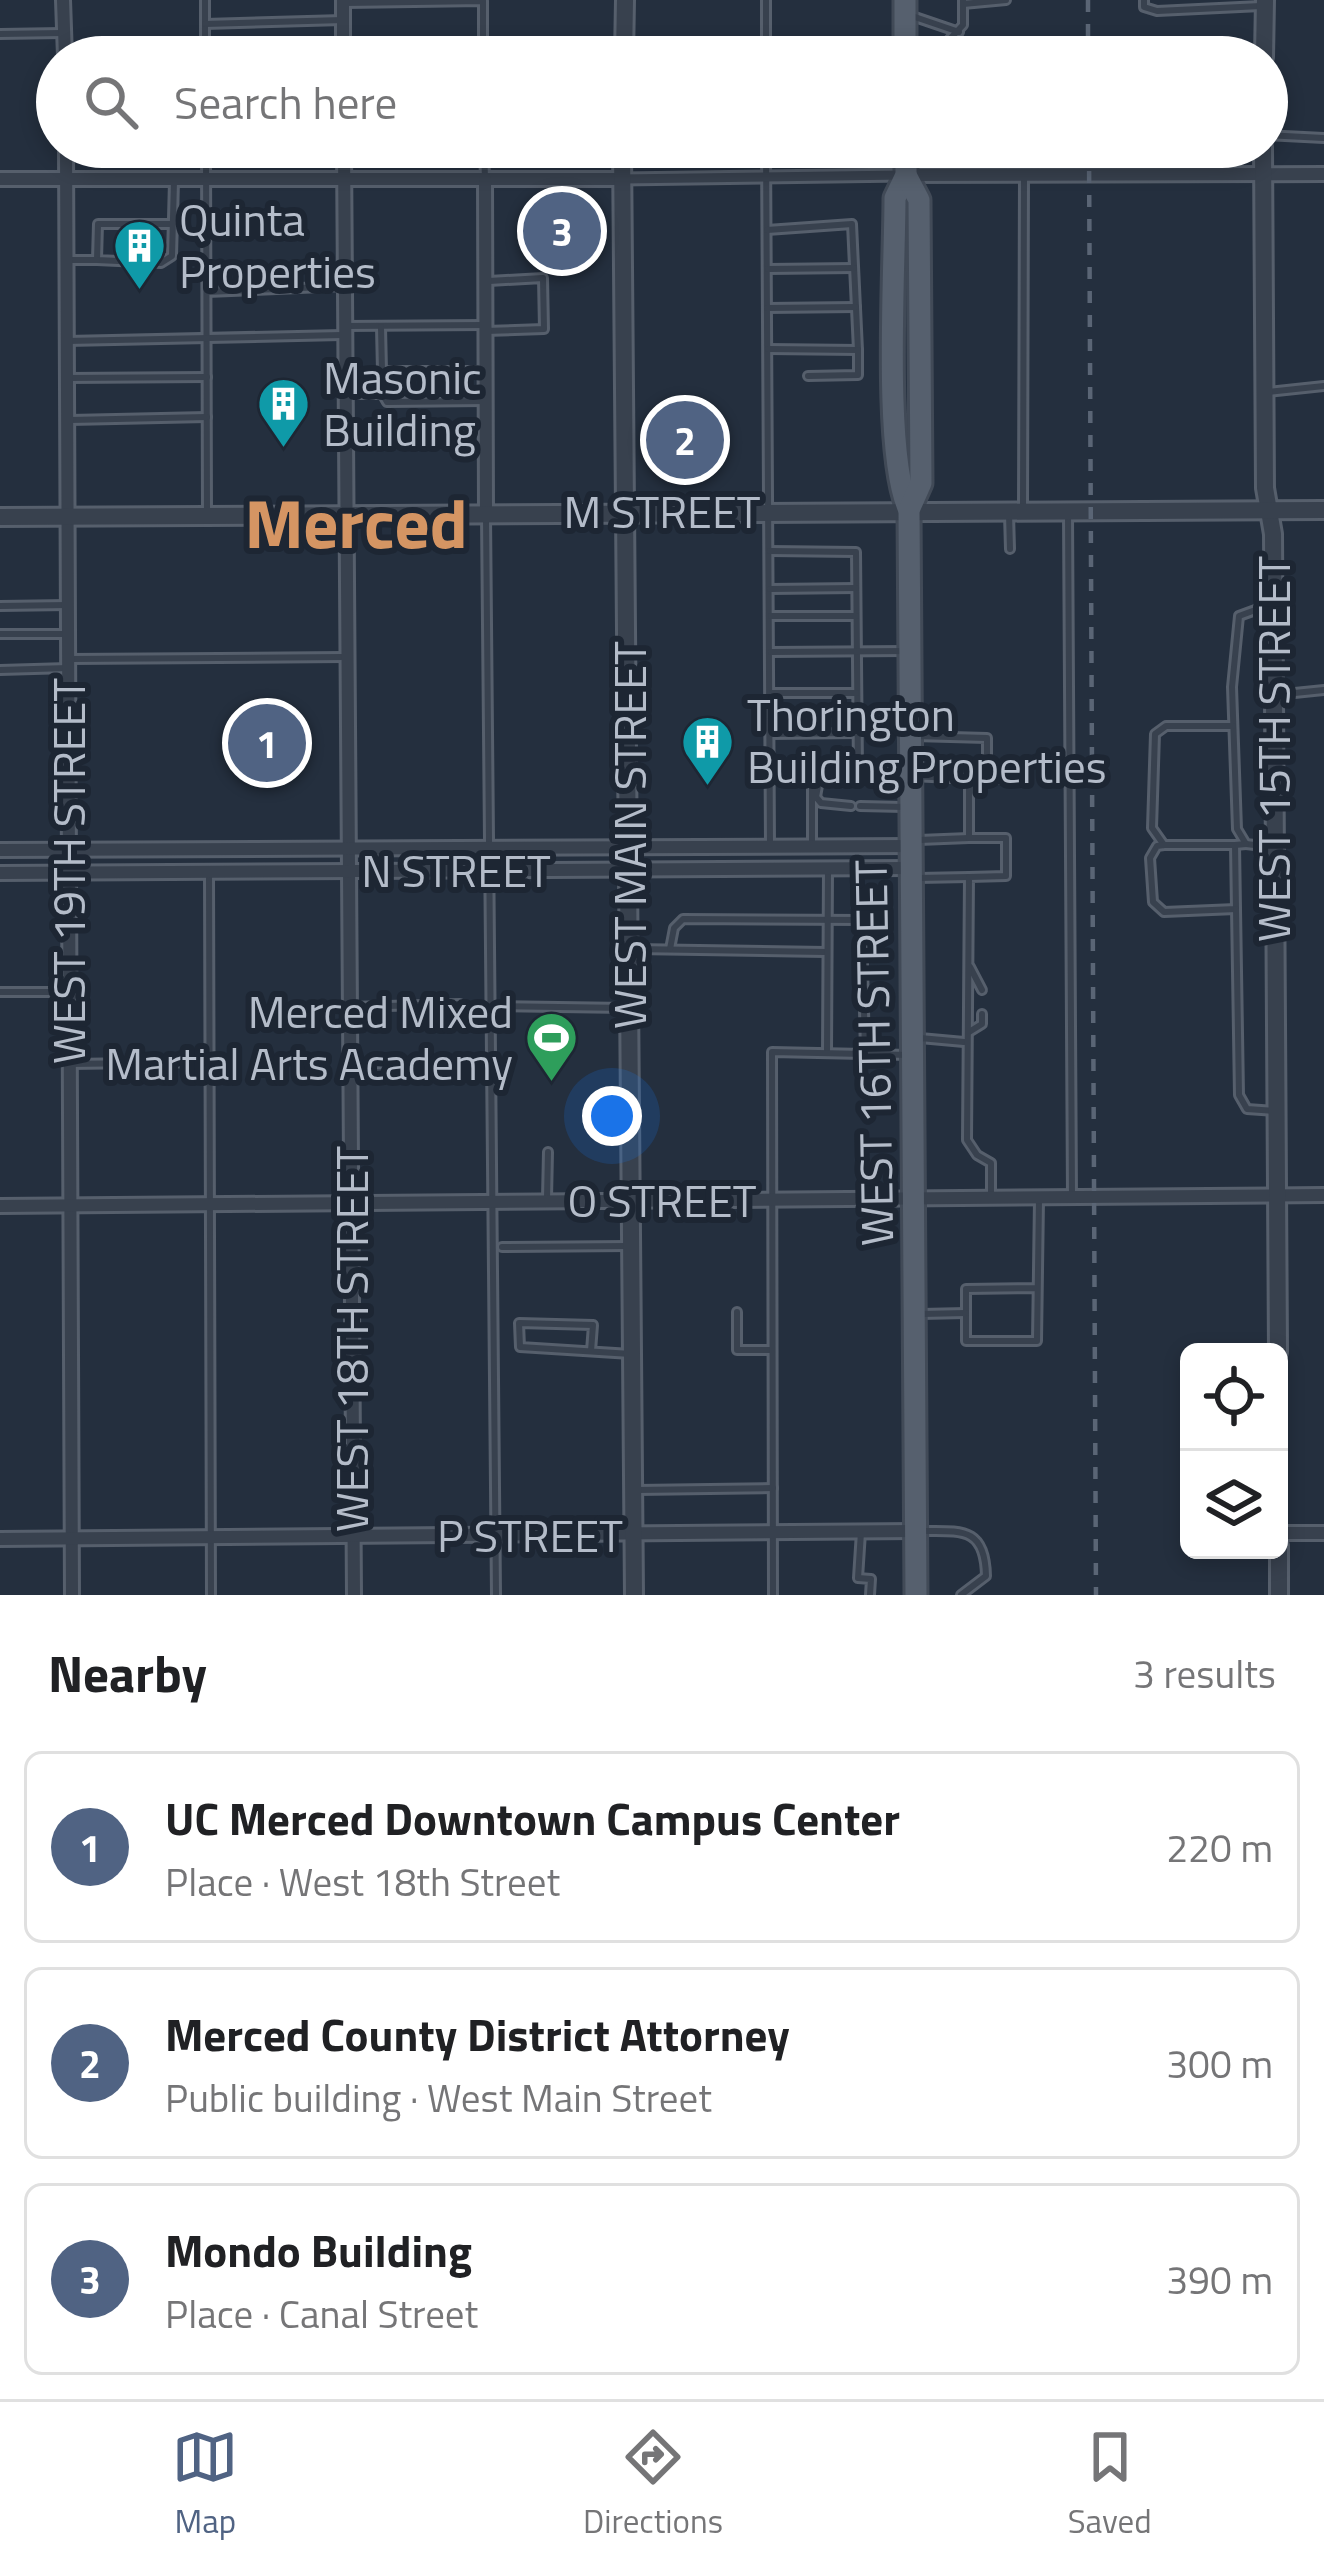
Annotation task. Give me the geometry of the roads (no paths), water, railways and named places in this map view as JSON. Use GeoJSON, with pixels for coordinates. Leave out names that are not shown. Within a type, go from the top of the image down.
{"type":"FeatureCollection","features":[{"type":"Feature","properties":{"kind":"main road","name":"WEST 16TH STREET"},"geometry":{"type":"LineString","coordinates":[[906,168],[895,198],[896,390],[897,485],[909,510],[916,1595]]}},
{"type":"Feature","properties":{"kind":"street"},"geometry":{"type":"LineString","coordinates":[[63,0],[64,33]]}},
{"type":"Feature","properties":{"kind":"street"},"geometry":{"type":"LineString","coordinates":[[624,36],[625,0]]}},
{"type":"Feature","properties":{"kind":"street"},"geometry":{"type":"LineString","coordinates":[[343,2],[343,36]]}},
{"type":"Feature","properties":{"kind":"street"},"geometry":{"type":"LineString","coordinates":[[1264,36],[1265,3]]}},
{"type":"Feature","properties":{"kind":"street","name":"WEST 19TH STREET"},"geometry":{"type":"LineString","coordinates":[[67,168],[72,1595]]}},
{"type":"Feature","properties":{"kind":"street","name":"WEST 18TH STREET"},"geometry":{"type":"LineString","coordinates":[[344,168],[354,1595]]}},
{"type":"Feature","properties":{"kind":"street","name":"WEST MAIN STREET"},"geometry":{"type":"LineString","coordinates":[[621,168],[628,511],[634,1595]]}},
{"type":"Feature","properties":{"kind":"street","name":"WEST 15TH STREET"},"geometry":{"type":"LineString","coordinates":[[1263,168],[1263,392],[1273,605],[1278,1343]]}},
{"type":"Feature","properties":{"kind":"street"},"geometry":{"type":"LineString","coordinates":[[0,179],[344,182],[1324,174]]}},
{"type":"Feature","properties":{"kind":"street"},"geometry":{"type":"LineString","coordinates":[[485,179],[486,513]]}},
{"type":"Feature","properties":{"kind":"street","name":"M STREET"},"geometry":{"type":"LineString","coordinates":[[0,518],[1324,510]]}},
{"type":"Feature","properties":{"kind":"street","name":"N STREET"},"geometry":{"type":"LineString","coordinates":[[0,850],[812,847],[911,858]]}},
{"type":"Feature","properties":{"kind":"street","name":"N STREET"},"geometry":{"type":"LineString","coordinates":[[0,873],[828,868],[911,858]]}},
{"type":"Feature","properties":{"kind":"street","name":"O STREET"},"geometry":{"type":"LineString","coordinates":[[0,1206],[1324,1195]]}},
{"type":"Feature","properties":{"kind":"street","name":"P STREET"},"geometry":{"type":"LineString","coordinates":[[0,1539],[916,1532]]}},
{"type":"Feature","properties":{"kind":"street"},"geometry":{"type":"LineString","coordinates":[[1288,1533],[1324,1533]]}},
{"type":"Feature","properties":{"kind":"street"},"geometry":{"type":"LineString","coordinates":[[1279,1559],[1280,1595]]}},
{"type":"Feature","properties":{"kind":"lane"},"geometry":{"type":"LineString","coordinates":[[205,0],[205,36]]}},
{"type":"Feature","properties":{"kind":"lane"},"geometry":{"type":"LineString","coordinates":[[766,0],[766,36]]}},
{"type":"Feature","properties":{"kind":"lane"},"geometry":{"type":"LineString","coordinates":[[955,36],[963,2],[1006,0]]}},
{"type":"Feature","properties":{"kind":"lane"},"geometry":{"type":"LineString","coordinates":[[1144,0],[1144,7],[1157,11],[1265,3]]}},
{"type":"Feature","properties":{"kind":"lane"},"geometry":{"type":"LineString","coordinates":[[343,2],[483,1],[483,36]]}},
{"type":"Feature","properties":{"kind":"lane"},"geometry":{"type":"LineString","coordinates":[[905,7],[959,32]]}},
{"type":"Feature","properties":{"kind":"lane"},"geometry":{"type":"LineString","coordinates":[[205,23],[343,20]]}},
{"type":"Feature","properties":{"kind":"lane"},"geometry":{"type":"LineString","coordinates":[[0,34],[64,33]]}},
{"type":"Feature","properties":{"kind":"lane"},"geometry":{"type":"LineString","coordinates":[[1288,136],[1324,138]]}},
{"type":"Feature","properties":{"kind":"lane"},"geometry":{"type":"LineString","coordinates":[[207,168],[208,515]]}},
{"type":"Feature","properties":{"kind":"lane"},"geometry":{"type":"LineString","coordinates":[[485,168],[485,179]]}},
{"type":"Feature","properties":{"kind":"lane"},"geometry":{"type":"LineString","coordinates":[[767,168],[770,847]]}},
{"type":"Feature","properties":{"kind":"lane"},"geometry":{"type":"LineString","coordinates":[[1010,549],[1016,510],[1024,174]]}},
{"type":"Feature","properties":{"kind":"lane"},"geometry":{"type":"LineString","coordinates":[[67,260],[161,263],[172,256],[175,181]]}},
{"type":"Feature","properties":{"kind":"lane"},"geometry":{"type":"LineString","coordinates":[[97,260],[98,224],[172,224]]}},
{"type":"Feature","properties":{"kind":"lane"},"geometry":{"type":"LineString","coordinates":[[767,230],[852,224],[858,375],[808,376]]}},
{"type":"Feature","properties":{"kind":"lane"},"geometry":{"type":"LineString","coordinates":[[767,269],[854,268]]}},
{"type":"Feature","properties":{"kind":"lane"},"geometry":{"type":"LineString","coordinates":[[67,341],[381,326],[544,329],[543,278],[485,281]]}},
{"type":"Feature","properties":{"kind":"lane"},"geometry":{"type":"LineString","coordinates":[[207,292],[345,286]]}},
{"type":"Feature","properties":{"kind":"lane"},"geometry":{"type":"LineString","coordinates":[[767,308],[856,307]]}},
{"type":"Feature","properties":{"kind":"lane"},"geometry":{"type":"LineString","coordinates":[[381,326],[384,398]]}},
{"type":"Feature","properties":{"kind":"lane"},"geometry":{"type":"LineString","coordinates":[[768,349],[858,350]]}},
{"type":"Feature","properties":{"kind":"lane"},"geometry":{"type":"LineString","coordinates":[[382,371],[485,371]]}},
{"type":"Feature","properties":{"kind":"lane"},"geometry":{"type":"LineString","coordinates":[[67,378],[207,377]]}},
{"type":"Feature","properties":{"kind":"lane"},"geometry":{"type":"LineString","coordinates":[[1263,392],[1324,386]]}},
{"type":"Feature","properties":{"kind":"lane"},"geometry":{"type":"LineString","coordinates":[[346,394],[485,400]]}},
{"type":"Feature","properties":{"kind":"lane"},"geometry":{"type":"LineString","coordinates":[[67,420],[207,417]]}},
{"type":"Feature","properties":{"kind":"lane"},"geometry":{"type":"LineString","coordinates":[[1068,510],[1072,1199]]}},
{"type":"Feature","properties":{"kind":"lane"},"geometry":{"type":"LineString","coordinates":[[486,513],[496,1595]]}},
{"type":"Feature","properties":{"kind":"lane"},"geometry":{"type":"LineString","coordinates":[[770,551],[856,552],[858,770]]}},
{"type":"Feature","properties":{"kind":"lane"},"geometry":{"type":"LineString","coordinates":[[770,589],[856,588]]}},
{"type":"Feature","properties":{"kind":"lane"},"geometry":{"type":"LineString","coordinates":[[0,606],[68,605]]}},
{"type":"Feature","properties":{"kind":"lane"},"geometry":{"type":"LineString","coordinates":[[1246,844],[1237,829],[1236,624],[1246,610],[1273,605]]}},
{"type":"Feature","properties":{"kind":"lane"},"geometry":{"type":"LineString","coordinates":[[771,616],[856,616]]}},
{"type":"Feature","properties":{"kind":"lane"},"geometry":{"type":"LineString","coordinates":[[0,634],[68,634]]}},
{"type":"Feature","properties":{"kind":"lane"},"geometry":{"type":"LineString","coordinates":[[771,652],[910,651]]}},
{"type":"Feature","properties":{"kind":"lane"},"geometry":{"type":"LineString","coordinates":[[0,670],[348,657]]}},
{"type":"Feature","properties":{"kind":"lane"},"geometry":{"type":"LineString","coordinates":[[1271,695],[1324,690]]}},
{"type":"Feature","properties":{"kind":"lane"},"geometry":{"type":"LineString","coordinates":[[772,693],[856,693]]}},
{"type":"Feature","properties":{"kind":"lane"},"geometry":{"type":"LineString","coordinates":[[1164,845],[1152,828],[1152,741],[1166,725],[1233,726]]}},
{"type":"Feature","properties":{"kind":"lane"},"geometry":{"type":"LineString","coordinates":[[771,734],[856,733]]}},
{"type":"Feature","properties":{"kind":"lane"},"geometry":{"type":"LineString","coordinates":[[910,736],[987,738],[987,779]]}},
{"type":"Feature","properties":{"kind":"lane"},"geometry":{"type":"LineString","coordinates":[[812,847],[812,770],[1024,779]]}},
{"type":"Feature","properties":{"kind":"lane"},"geometry":{"type":"LineString","coordinates":[[882,770],[875,775],[819,780],[816,797],[821,803],[910,807]]}},
{"type":"Feature","properties":{"kind":"lane"},"geometry":{"type":"LineString","coordinates":[[969,838],[970,779]]}},
{"type":"Feature","properties":{"kind":"lane"},"geometry":{"type":"LineString","coordinates":[[969,838],[1006,838],[1006,876],[969,877],[911,858],[969,838]]}},
{"type":"Feature","properties":{"kind":"lane"},"geometry":{"type":"LineString","coordinates":[[1235,844],[1239,1096],[1247,1109],[1277,1111]]}},
{"type":"Feature","properties":{"kind":"lane"},"geometry":{"type":"LineString","coordinates":[[1236,909],[1164,912],[1151,896],[1150,858],[1164,845],[1274,847]]}},
{"type":"Feature","properties":{"kind":"lane"},"geometry":{"type":"LineString","coordinates":[[827,1053],[828,868]]}},
{"type":"Feature","properties":{"kind":"lane"},"geometry":{"type":"LineString","coordinates":[[208,871],[211,1595]]}},
{"type":"Feature","properties":{"kind":"lane"},"geometry":{"type":"LineString","coordinates":[[969,877],[969,1032],[964,1042],[968,1139],[977,1156],[991,1163],[991,1199]]}},
{"type":"Feature","properties":{"kind":"lane"},"geometry":{"type":"LineString","coordinates":[[670,949],[674,928],[683,920],[862,920],[865,1054]]}},
{"type":"Feature","properties":{"kind":"lane"},"geometry":{"type":"LineString","coordinates":[[631,949],[826,952]]}},
{"type":"Feature","properties":{"kind":"lane"},"geometry":{"type":"LineString","coordinates":[[969,966],[982,991]]}},
{"type":"Feature","properties":{"kind":"lane"},"geometry":{"type":"LineString","coordinates":[[0,992],[70,992]]}},
{"type":"Feature","properties":{"kind":"lane"},"geometry":{"type":"LineString","coordinates":[[350,1007],[460,1004]]}},
{"type":"Feature","properties":{"kind":"lane"},"geometry":{"type":"LineString","coordinates":[[491,1006],[631,1008]]}},
{"type":"Feature","properties":{"kind":"lane"},"geometry":{"type":"LineString","coordinates":[[969,1032],[982,1024],[982,1014]]}},
{"type":"Feature","properties":{"kind":"lane"},"geometry":{"type":"LineString","coordinates":[[773,1595],[772,1052],[865,1054],[964,1042]]}},
{"type":"Feature","properties":{"kind":"lane"},"geometry":{"type":"LineString","coordinates":[[70,1064],[208,1062]]}},
{"type":"Feature","properties":{"kind":"lane"},"geometry":{"type":"LineString","coordinates":[[351,1073],[493,1069]]}},
{"type":"Feature","properties":{"kind":"lane"},"geometry":{"type":"LineString","coordinates":[[547,1202],[548,1153]]}},
{"type":"Feature","properties":{"kind":"lane"},"geometry":{"type":"LineString","coordinates":[[1037,1288],[966,1289],[966,1341],[1037,1341],[1039,1199]]}},
{"type":"Feature","properties":{"kind":"lane"},"geometry":{"type":"LineString","coordinates":[[502,1247],[632,1246]]}},
{"type":"Feature","properties":{"kind":"lane"},"geometry":{"type":"LineString","coordinates":[[736,1312],[737,1349],[772,1350]]}},
{"type":"Feature","properties":{"kind":"lane"},"geometry":{"type":"LineString","coordinates":[[916,1314],[966,1313]]}},
{"type":"Feature","properties":{"kind":"lane"},"geometry":{"type":"LineString","coordinates":[[591,1352],[593,1325],[519,1324],[520,1347],[591,1352],[633,1354]]}},
{"type":"Feature","properties":{"kind":"lane"},"geometry":{"type":"LineString","coordinates":[[634,1490],[772,1488]]}},
{"type":"Feature","properties":{"kind":"lane"},"geometry":{"type":"LineString","coordinates":[[916,1532],[964,1531],[986,1554],[986,1576],[961,1595]]}},
{"type":"Feature","properties":{"kind":"lane"},"geometry":{"type":"LineString","coordinates":[[861,1532],[858,1578],[871,1579],[870,1595]]}},
{"type":"Feature","properties":{"kind":"railway"},"geometry":{"type":"LineString","coordinates":[[1088,0],[1088,36]]}},
{"type":"Feature","properties":{"kind":"railway"},"geometry":{"type":"LineString","coordinates":[[1089,168],[1096,1595]]}},
{"type":"Feature","properties":{"kind":"place","name":"Mondo Building"},"geometry":{"type":"Point","coordinates":[562,231]}},
{"type":"Feature","properties":{"kind":"place","name":"Quinta Properties"},"geometry":{"type":"Point","coordinates":[140,292]}},
{"type":"Feature","properties":{"kind":"place","name":"Merced County District Attorney"},"geometry":{"type":"Point","coordinates":[685,440]}},
{"type":"Feature","properties":{"kind":"place","name":"Masonic Building"},"geometry":{"type":"Point","coordinates":[284,450]}},
{"type":"Feature","properties":{"kind":"place","name":"UC Merced Downtown Campus Center"},"geometry":{"type":"Point","coordinates":[267,743]}},
{"type":"Feature","properties":{"kind":"place","name":"Thorington Building Properties"},"geometry":{"type":"Point","coordinates":[708,787]}},
{"type":"Feature","properties":{"kind":"place","name":"Merced Mixed Martial Arts Academy"},"geometry":{"type":"Point","coordinates":[552,1084]}},
{"type":"Feature","properties":{"kind":"district","name":"Merced"},"geometry":{"type":"Point","coordinates":[356,524]}}]}
